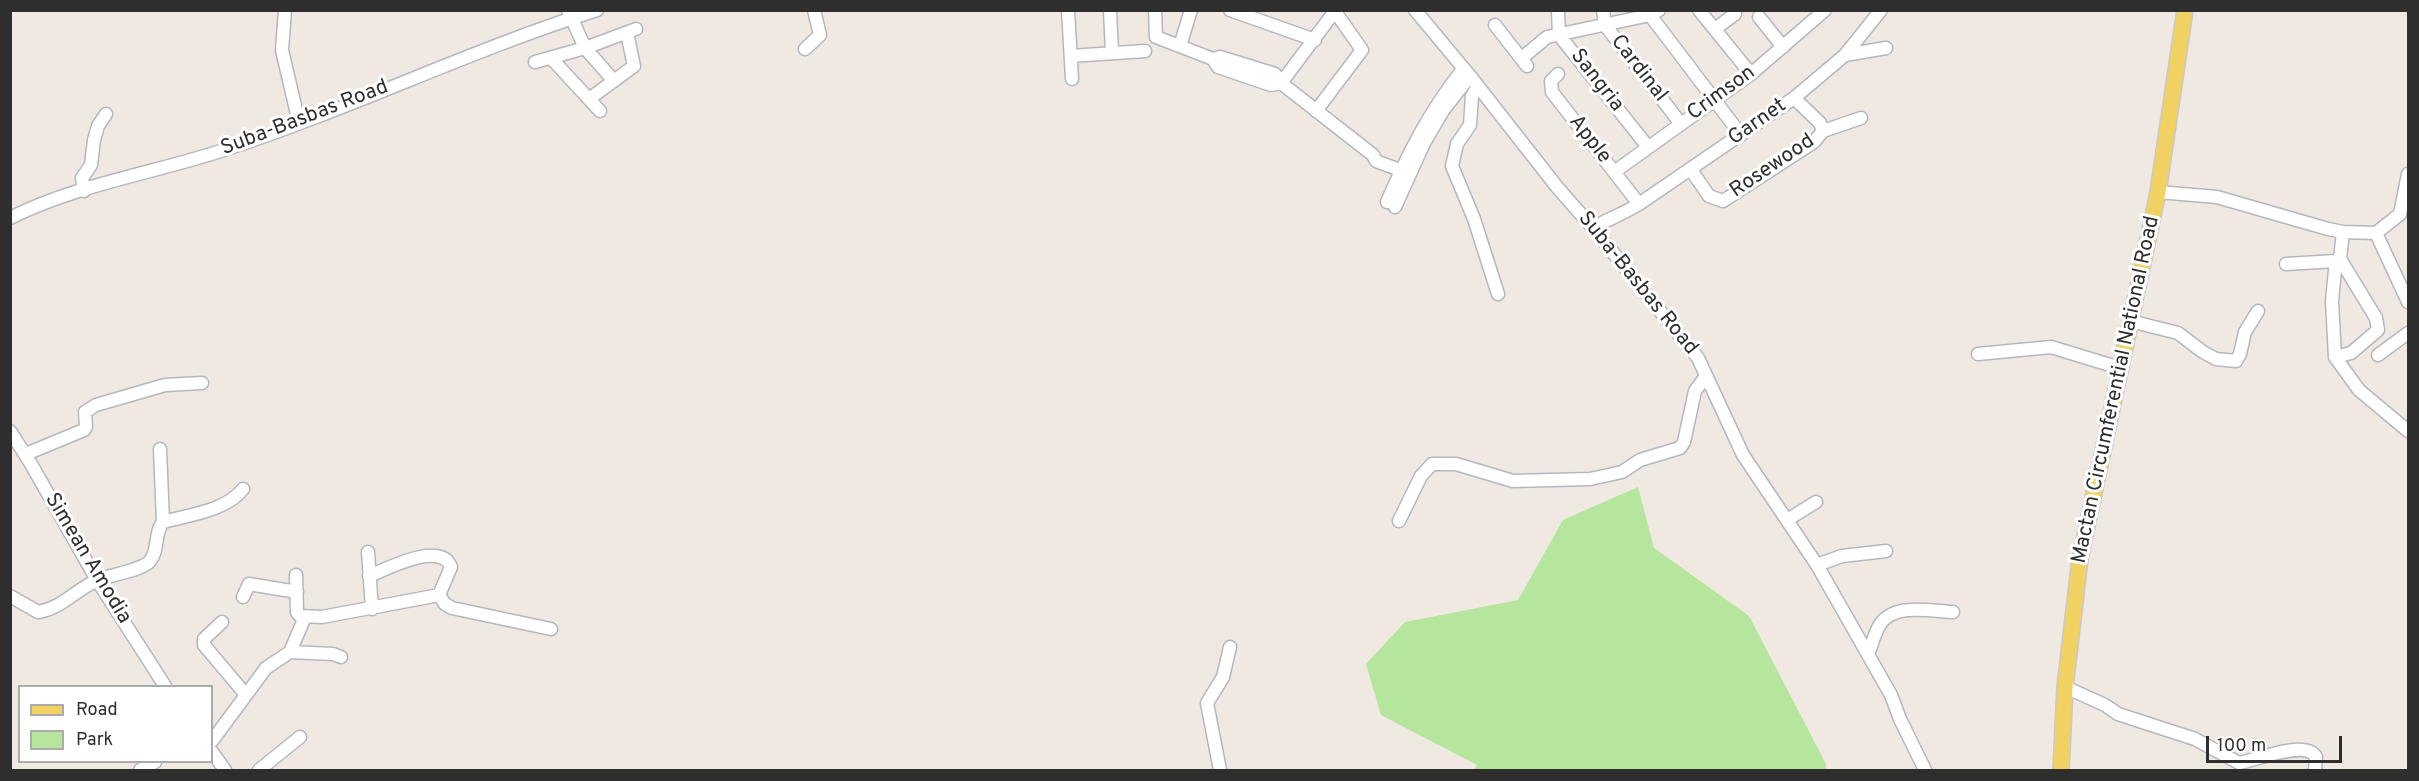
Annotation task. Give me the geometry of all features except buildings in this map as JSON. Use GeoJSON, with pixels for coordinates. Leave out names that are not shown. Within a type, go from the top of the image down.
{"type":"FeatureCollection","features":[{"type":"Feature","properties":{"kind":"main road","name":"Mactan Circumferential National Road"},"geometry":{"type":"LineString","coordinates":[[2061,771],[2064,687],[2080,559],[2158,192],[2185,10]]}},
{"type":"Feature","properties":{"kind":"street"},"geometry":{"type":"LineString","coordinates":[[285,10],[282,50],[299,123]]}},
{"type":"Feature","properties":{"kind":"street","name":"Suba-Basbas Road"},"geometry":{"type":"LineString","coordinates":[[10,218],[40,203],[226,149],[299,123],[570,14],[597,10]]}},
{"type":"Feature","properties":{"kind":"street"},"geometry":{"type":"LineString","coordinates":[[805,49],[820,35],[814,10]]}},
{"type":"Feature","properties":{"kind":"street"},"geometry":{"type":"LineString","coordinates":[[1068,10],[1072,79]]}},
{"type":"Feature","properties":{"kind":"street"},"geometry":{"type":"LineString","coordinates":[[1110,10],[1112,53]]}},
{"type":"Feature","properties":{"kind":"street"},"geometry":{"type":"LineString","coordinates":[[1155,10],[1156,37],[1213,59],[1220,57],[1275,74],[1281,83],[1373,155],[1380,154],[1400,170]]}},
{"type":"Feature","properties":{"kind":"street"},"geometry":{"type":"LineString","coordinates":[[1180,46],[1191,10]]}},
{"type":"Feature","properties":{"kind":"street"},"geometry":{"type":"LineString","coordinates":[[1230,10],[1315,40]]}},
{"type":"Feature","properties":{"kind":"street","name":"Suba-Basbas Road"},"geometry":{"type":"LineString","coordinates":[[1415,10],[1698,358],[1743,455],[1816,565],[1868,654],[1891,695],[1925,771]]}},
{"type":"Feature","properties":{"kind":"street","name":"Sangria"},"geometry":{"type":"LineString","coordinates":[[1558,10],[1559,35],[1648,147]]}},
{"type":"Feature","properties":{"kind":"street","name":"Cardinal"},"geometry":{"type":"LineString","coordinates":[[1603,10],[1605,25],[1681,124]]}},
{"type":"Feature","properties":{"kind":"street"},"geometry":{"type":"LineString","coordinates":[[1699,10],[1751,74]]}},
{"type":"Feature","properties":{"kind":"street"},"geometry":{"type":"LineString","coordinates":[[1281,83],[1315,40],[1334,11],[1362,50],[1316,111]]}},
{"type":"Feature","properties":{"kind":"street","name":"Garnet"},"geometry":{"type":"LineString","coordinates":[[1596,231],[1612,217],[1618,217],[1691,170],[1794,98],[1845,55],[1881,11]]}},
{"type":"Feature","properties":{"kind":"street","name":"Crimson"},"geometry":{"type":"LineString","coordinates":[[1614,172],[1751,74],[1820,12]]}},
{"type":"Feature","properties":{"kind":"street"},"geometry":{"type":"LineString","coordinates":[[1495,25],[1525,62],[1547,37],[1654,13],[1741,135]]}},
{"type":"Feature","properties":{"kind":"street"},"geometry":{"type":"LineString","coordinates":[[570,14],[585,48],[614,81]]}},
{"type":"Feature","properties":{"kind":"street"},"geometry":{"type":"LineString","coordinates":[[1715,29],[1735,14]]}},
{"type":"Feature","properties":{"kind":"street"},"geometry":{"type":"LineString","coordinates":[[1759,17],[1783,47]]}},
{"type":"Feature","properties":{"kind":"street"},"geometry":{"type":"LineString","coordinates":[[535,62],[585,48],[631,31],[634,66],[588,99]]}},
{"type":"Feature","properties":{"kind":"street"},"geometry":{"type":"LineString","coordinates":[[1845,55],[1886,48]]}},
{"type":"Feature","properties":{"kind":"street"},"geometry":{"type":"LineString","coordinates":[[1071,56],[1145,51]]}},
{"type":"Feature","properties":{"kind":"street"},"geometry":{"type":"LineString","coordinates":[[551,58],[600,111]]}},
{"type":"Feature","properties":{"kind":"street","name":"Apple"},"geometry":{"type":"LineString","coordinates":[[1558,74],[1551,81],[1552,92],[1639,204]]}},
{"type":"Feature","properties":{"kind":"street"},"geometry":{"type":"LineString","coordinates":[[1391,204],[1400,170],[1436,104],[1470,77]]}},
{"type":"Feature","properties":{"kind":"street"},"geometry":{"type":"LineString","coordinates":[[1470,77],[1472,96],[1470,125],[1456,144],[1452,166],[1474,219],[1498,294]]}},
{"type":"Feature","properties":{"kind":"street","name":"Rosewood"},"geometry":{"type":"LineString","coordinates":[[1691,170],[1709,196],[1723,201],[1814,142],[1823,131],[1820,123],[1794,98]]}},
{"type":"Feature","properties":{"kind":"street"},"geometry":{"type":"LineString","coordinates":[[84,191],[82,178],[91,165],[98,126],[106,114]]}},
{"type":"Feature","properties":{"kind":"street"},"geometry":{"type":"LineString","coordinates":[[1823,131],[1862,118]]}},
{"type":"Feature","properties":{"kind":"street"},"geometry":{"type":"LineString","coordinates":[[2158,192],[2217,197],[2343,232],[2376,233],[2400,214],[2409,174]]}},
{"type":"Feature","properties":{"kind":"street"},"geometry":{"type":"LineString","coordinates":[[2343,232],[2332,301],[2335,357],[2359,390],[2409,431]]}},
{"type":"Feature","properties":{"kind":"street"},"geometry":{"type":"LineString","coordinates":[[2376,233],[2409,302]]}},
{"type":"Feature","properties":{"kind":"street"},"geometry":{"type":"LineString","coordinates":[[2286,264],[2338,260]]}},
{"type":"Feature","properties":{"kind":"street"},"geometry":{"type":"LineString","coordinates":[[2335,357],[2351,353],[2378,330],[2376,318],[2338,260]]}},
{"type":"Feature","properties":{"kind":"street"},"geometry":{"type":"LineString","coordinates":[[2130,321],[2178,333],[2202,352],[2216,359],[2236,361],[2245,332],[2258,311]]}},
{"type":"Feature","properties":{"kind":"street"},"geometry":{"type":"LineString","coordinates":[[2378,355],[2409,333]]}},
{"type":"Feature","properties":{"kind":"street"},"geometry":{"type":"LineString","coordinates":[[1978,354],[2051,347],[2120,368]]}},
{"type":"Feature","properties":{"kind":"street"},"geometry":{"type":"LineString","coordinates":[[1399,521],[1421,476],[1432,464],[1456,464],[1513,482],[1590,479],[1622,472],[1640,460],[1680,448],[1684,442],[1695,391],[1706,376]]}},
{"type":"Feature","properties":{"kind":"street"},"geometry":{"type":"LineString","coordinates":[[26,454],[84,430],[86,427],[85,412],[96,405],[165,385],[202,383]]}},
{"type":"Feature","properties":{"kind":"street","name":"Simean Amodia"},"geometry":{"type":"LineString","coordinates":[[10,431],[26,454],[97,580],[164,685]]}},
{"type":"Feature","properties":{"kind":"street"},"geometry":{"type":"LineString","coordinates":[[160,450],[163,522]]}},
{"type":"Feature","properties":{"kind":"street"},"geometry":{"type":"LineString","coordinates":[[10,596],[38,612],[52,610],[97,580],[146,565],[153,558],[159,527],[163,522],[235,500],[243,489]]}},
{"type":"Feature","properties":{"kind":"street"},"geometry":{"type":"LineString","coordinates":[[1787,520],[1816,502]]}},
{"type":"Feature","properties":{"kind":"street"},"geometry":{"type":"LineString","coordinates":[[1816,565],[1842,556],[1886,551]]}},
{"type":"Feature","properties":{"kind":"street"},"geometry":{"type":"LineString","coordinates":[[368,552],[372,609]]}},
{"type":"Feature","properties":{"kind":"street"},"geometry":{"type":"LineString","coordinates":[[369,576],[423,556],[434,555],[444,558],[451,567],[439,595]]}},
{"type":"Feature","properties":{"kind":"street"},"geometry":{"type":"LineString","coordinates":[[296,575],[297,612],[300,616],[305,617],[322,617],[372,609],[439,595]]}},
{"type":"Feature","properties":{"kind":"street"},"geometry":{"type":"LineString","coordinates":[[243,597],[249,584],[297,592]]}},
{"type":"Feature","properties":{"kind":"street"},"geometry":{"type":"LineString","coordinates":[[439,595],[445,604],[452,608],[551,629]]}},
{"type":"Feature","properties":{"kind":"street"},"geometry":{"type":"LineString","coordinates":[[1868,654],[1881,623],[1903,610],[1953,612]]}},
{"type":"Feature","properties":{"kind":"street"},"geometry":{"type":"LineString","coordinates":[[291,652],[305,617]]}},
{"type":"Feature","properties":{"kind":"street"},"geometry":{"type":"LineString","coordinates":[[222,622],[204,639],[204,645],[246,695]]}},
{"type":"Feature","properties":{"kind":"street"},"geometry":{"type":"LineString","coordinates":[[1220,771],[1207,703],[1222,676],[1230,647]]}},
{"type":"Feature","properties":{"kind":"street"},"geometry":{"type":"LineString","coordinates":[[213,740],[266,668],[291,652],[333,654],[341,657]]}},
{"type":"Feature","properties":{"kind":"street"},"geometry":{"type":"LineString","coordinates":[[2064,687],[2105,705],[2118,714],[2195,739],[2239,763],[2297,749],[2307,749],[2316,757],[2315,771]]}},
{"type":"Feature","properties":{"kind":"street"},"geometry":{"type":"LineString","coordinates":[[259,771],[300,737]]}},
{"type":"Feature","properties":{"kind":"street"},"geometry":{"type":"LineString","coordinates":[[213,753],[225,771]]}},
{"type":"Feature","properties":{"kind":"street"},"geometry":{"type":"LineString","coordinates":[[140,771],[153,763]]}},
{"type":"Feature","properties":{"kind":"green space"},"geometry":{"type":"Polygon","coordinates":[[[1638,487],[1654,548],[1749,616],[1826,764],[1826,770],[1474,770],[1477,765],[1381,715],[1366,664],[1405,622],[1518,600],[1563,520],[1638,487]]]}}]}
